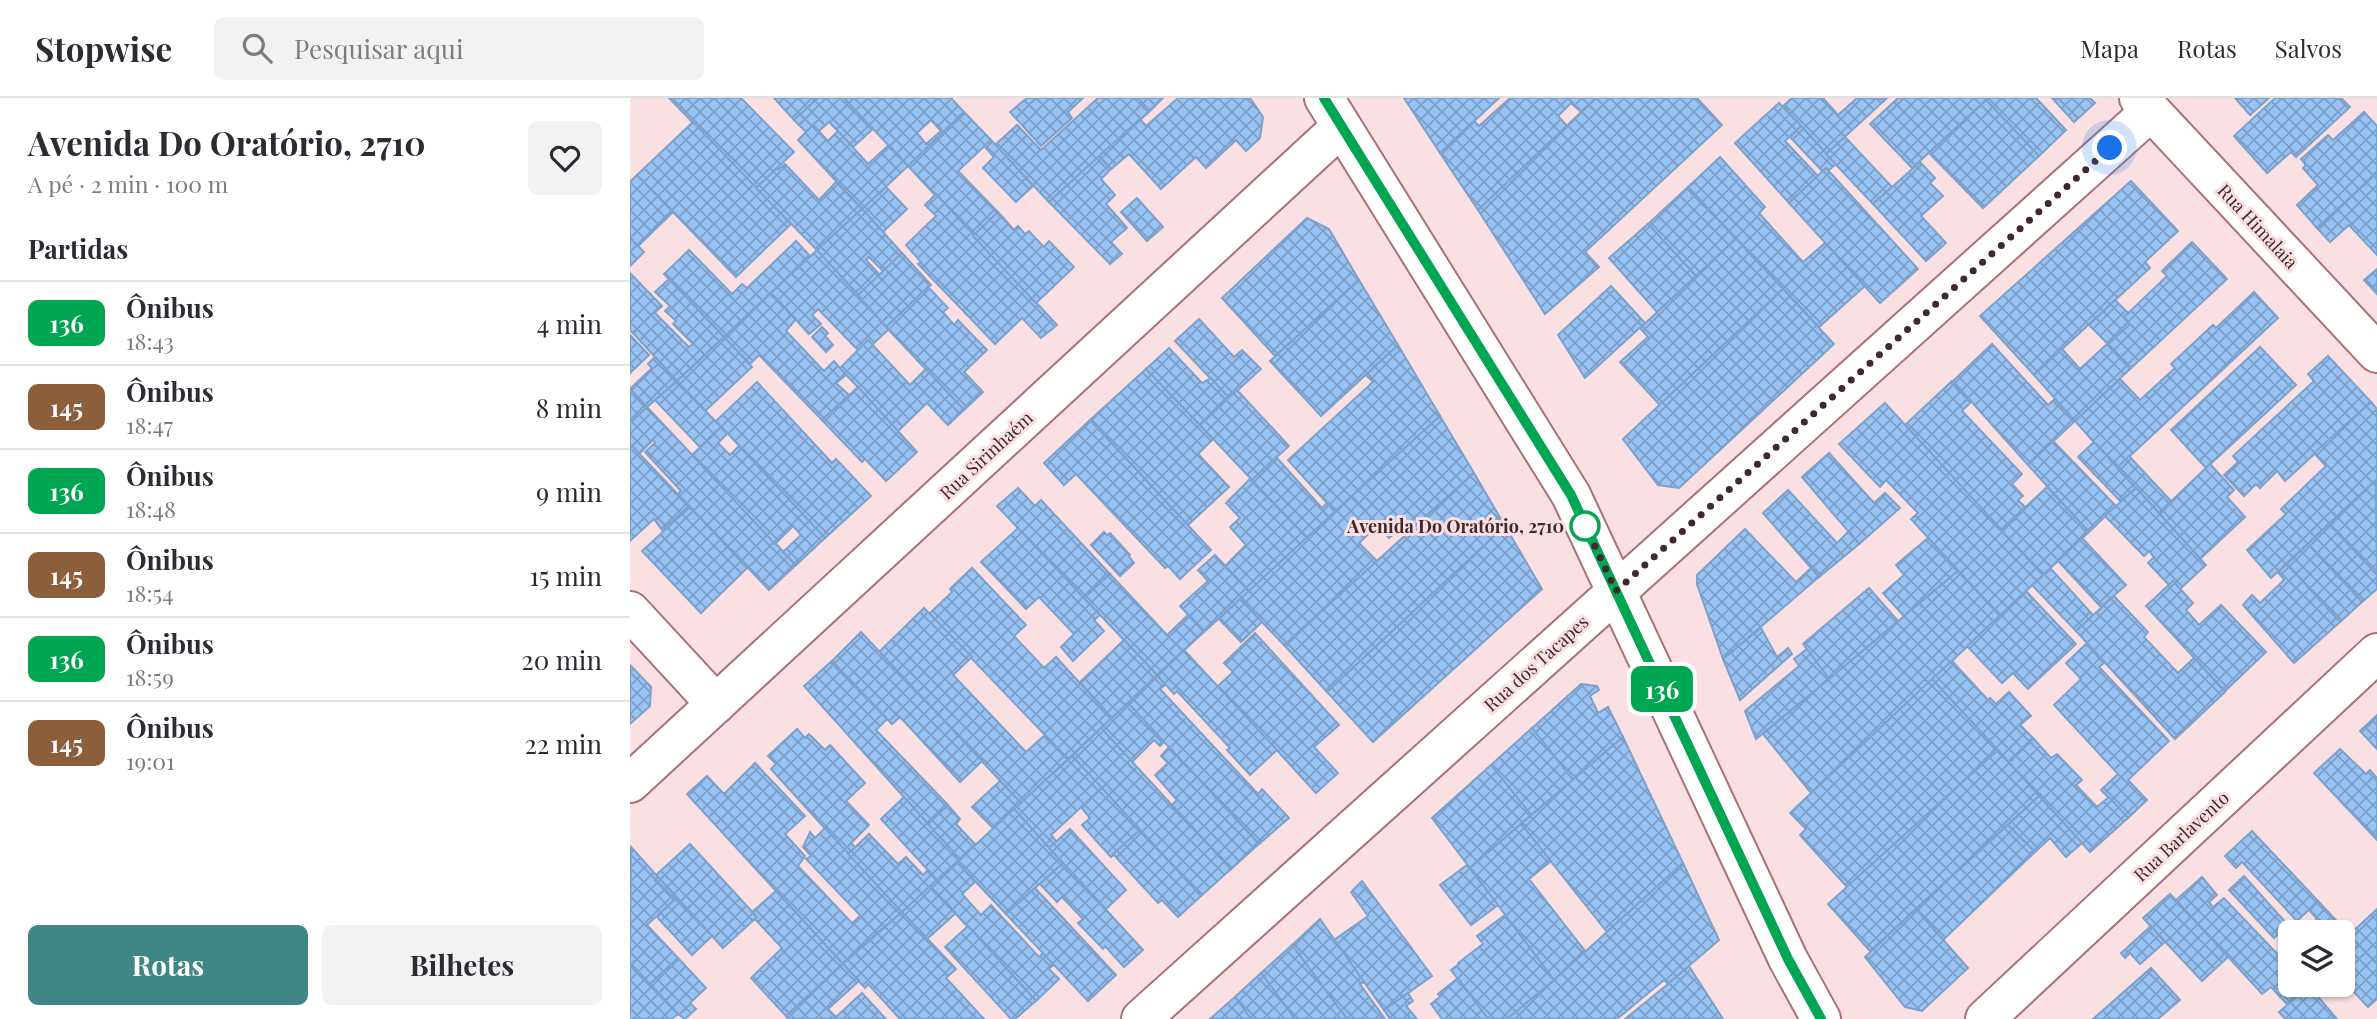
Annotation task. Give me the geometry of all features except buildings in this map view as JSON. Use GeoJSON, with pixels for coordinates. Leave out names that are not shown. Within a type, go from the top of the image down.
{"type":"FeatureCollection","features":[{"type":"Feature","properties":{"kind":"street","name":"Rua Himalaia"},"geometry":{"type":"LineString","coordinates":[[2145,104],[2377,353]]}},
{"type":"Feature","properties":{"kind":"street","name":"Rua dos Tacapes"},"geometry":{"type":"LineString","coordinates":[[1141,1019],[1616,591],[2145,104]]}},
{"type":"Feature","properties":{"kind":"street"},"geometry":{"type":"LineString","coordinates":[[1332,113],[1571,495],[1788,959],[1821,1019]]}},
{"type":"Feature","properties":{"kind":"street","name":"Rua Sirinhaém"},"geometry":{"type":"LineString","coordinates":[[630,783],[716,704],[1332,113]]}},
{"type":"Feature","properties":{"kind":"street"},"geometry":{"type":"LineString","coordinates":[[630,611],[716,704]]}},
{"type":"Feature","properties":{"kind":"street","name":"Rua Barlavento"},"geometry":{"type":"LineString","coordinates":[[1985,1019],[2377,653]]}},
{"type":"Feature","properties":{"kind":"bus line","name":"136"},"geometry":{"type":"LineString","coordinates":[[1324,98],[1571,495],[1788,959],[1821,1019]]}},
{"type":"Feature","properties":{"kind":"place","name":"Avenida Do Oratório, 2710"},"geometry":{"type":"Point","coordinates":[1585,526]}},
{"type":"Feature","properties":{"kind":"route"},"geometry":{"type":"LineString","coordinates":[[1585,526],[1582,519],[1616,591],[2110,148]]}}]}
